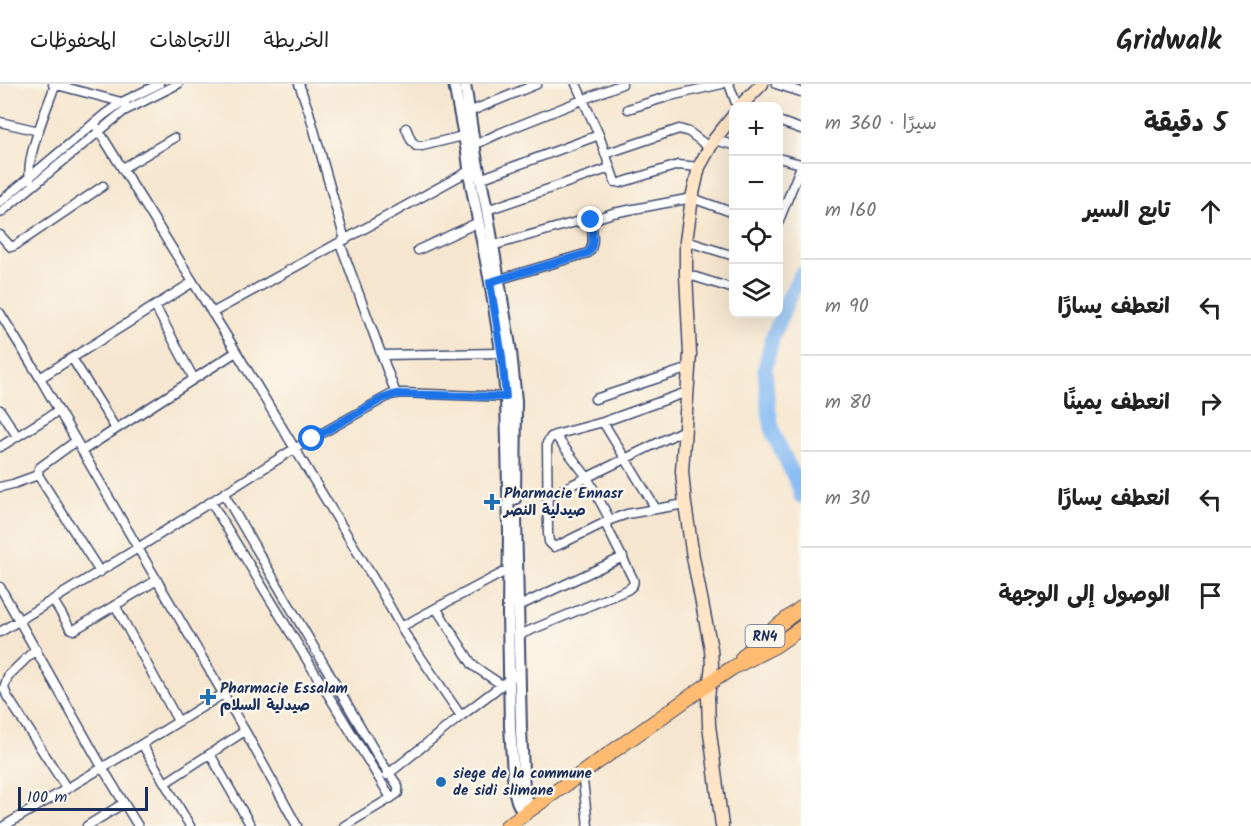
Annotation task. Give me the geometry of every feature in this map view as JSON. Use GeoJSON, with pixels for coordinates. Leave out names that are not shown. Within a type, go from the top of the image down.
{"type":"FeatureCollection","features":[{"type":"Feature","properties":{"kind":"main road"},"geometry":{"type":"LineString","coordinates":[[743,102],[762,84]]}},
{"type":"Feature","properties":{"kind":"main road"},"geometry":{"type":"LineString","coordinates":[[722,826],[709,725],[711,649],[693,557],[682,471],[689,368],[686,241],[699,167],[712,144],[729,122]]}},
{"type":"Feature","properties":{"kind":"main road","name":"RN4"},"geometry":{"type":"LineString","coordinates":[[732,668],[763,637],[801,608]]}},
{"type":"Feature","properties":{"kind":"main road","name":"RN4"},"geometry":{"type":"LineString","coordinates":[[507,826],[711,682],[732,668],[776,646],[801,628]]}},
{"type":"Feature","properties":{"kind":"street"},"geometry":{"type":"LineString","coordinates":[[34,185],[29,177],[29,168],[54,84],[85,88],[126,104],[178,84]]}},
{"type":"Feature","properties":{"kind":"street"},"geometry":{"type":"LineString","coordinates":[[0,202],[29,177],[126,104],[159,84]]}},
{"type":"Feature","properties":{"kind":"street"},"geometry":{"type":"LineString","coordinates":[[299,84],[309,112],[343,241],[396,394]]}},
{"type":"Feature","properties":{"kind":"street"},"geometry":{"type":"LineString","coordinates":[[454,84],[463,136],[470,147]]}},
{"type":"Feature","properties":{"kind":"street"},"geometry":{"type":"LineString","coordinates":[[465,84],[479,222],[488,247],[503,330],[511,397],[519,606],[519,672],[526,812]]}},
{"type":"Feature","properties":{"kind":"street"},"geometry":{"type":"LineString","coordinates":[[469,112],[537,84]]}},
{"type":"Feature","properties":{"kind":"street"},"geometry":{"type":"LineString","coordinates":[[576,84],[618,183],[678,165],[699,167]]}},
{"type":"Feature","properties":{"kind":"street"},"geometry":{"type":"LineString","coordinates":[[470,147],[622,84]]}},
{"type":"Feature","properties":{"kind":"street"},"geometry":{"type":"LineString","coordinates":[[628,109],[722,84]]}},
{"type":"Feature","properties":{"kind":"street"},"geometry":{"type":"LineString","coordinates":[[729,84],[737,102]]}},
{"type":"Feature","properties":{"kind":"street"},"geometry":{"type":"LineString","coordinates":[[776,84],[801,92]]}},
{"type":"Feature","properties":{"kind":"street"},"geometry":{"type":"LineString","coordinates":[[0,122],[39,131]]}},
{"type":"Feature","properties":{"kind":"street"},"geometry":{"type":"LineString","coordinates":[[783,123],[801,129]]}},
{"type":"Feature","properties":{"kind":"street"},"geometry":{"type":"LineString","coordinates":[[97,126],[401,627],[461,716]]}},
{"type":"Feature","properties":{"kind":"street"},"geometry":{"type":"LineString","coordinates":[[0,213],[34,185],[97,126]]}},
{"type":"Feature","properties":{"kind":"street"},"geometry":{"type":"LineString","coordinates":[[406,128],[416,146],[463,136]]}},
{"type":"Feature","properties":{"kind":"street"},"geometry":{"type":"LineString","coordinates":[[605,154],[679,129],[712,144],[729,145]]}},
{"type":"Feature","properties":{"kind":"street"},"geometry":{"type":"LineString","coordinates":[[480,179],[599,135]]}},
{"type":"Feature","properties":{"kind":"street"},"geometry":{"type":"LineString","coordinates":[[123,168],[174,138]]}},
{"type":"Feature","properties":{"kind":"street"},"geometry":{"type":"LineString","coordinates":[[783,160],[801,165],[783,210]]}},
{"type":"Feature","properties":{"kind":"street"},"geometry":{"type":"LineString","coordinates":[[212,313],[474,168]]}},
{"type":"Feature","properties":{"kind":"street"},"geometry":{"type":"LineString","coordinates":[[474,168],[480,179],[488,210],[488,247]]}},
{"type":"Feature","properties":{"kind":"street"},"geometry":{"type":"LineString","coordinates":[[488,210],[610,168]]}},
{"type":"Feature","properties":{"kind":"street"},"geometry":{"type":"LineString","coordinates":[[0,235],[11,247],[16,245],[103,186]]}},
{"type":"Feature","properties":{"kind":"street"},"geometry":{"type":"LineString","coordinates":[[488,247],[612,213],[692,198],[729,211]]}},
{"type":"Feature","properties":{"kind":"street"},"geometry":{"type":"LineString","coordinates":[[494,281],[588,253],[592,250],[591,220]]}},
{"type":"Feature","properties":{"kind":"street"},"geometry":{"type":"LineString","coordinates":[[418,250],[479,222]]}},
{"type":"Feature","properties":{"kind":"street"},"geometry":{"type":"LineString","coordinates":[[686,241],[729,254]]}},
{"type":"Feature","properties":{"kind":"street"},"geometry":{"type":"LineString","coordinates":[[686,274],[729,287]]}},
{"type":"Feature","properties":{"kind":"street"},"geometry":{"type":"LineString","coordinates":[[40,378],[193,282]]}},
{"type":"Feature","properties":{"kind":"street"},"geometry":{"type":"LineString","coordinates":[[155,306],[194,379]]}},
{"type":"Feature","properties":{"kind":"street"},"geometry":{"type":"LineString","coordinates":[[0,313],[245,731],[297,826]]}},
{"type":"Feature","properties":{"kind":"street"},"geometry":{"type":"LineString","coordinates":[[503,330],[501,353],[511,397],[505,682],[514,783],[517,801],[526,812]]}},
{"type":"Feature","properties":{"kind":"street"},"geometry":{"type":"LineString","coordinates":[[82,452],[236,352]]}},
{"type":"Feature","properties":{"kind":"street"},"geometry":{"type":"LineString","coordinates":[[382,355],[501,353]]}},
{"type":"Feature","properties":{"kind":"street"},"geometry":{"type":"LineString","coordinates":[[72,358],[116,429]]}},
{"type":"Feature","properties":{"kind":"street"},"geometry":{"type":"LineString","coordinates":[[595,399],[689,368]]}},
{"type":"Feature","properties":{"kind":"street"},"geometry":{"type":"LineString","coordinates":[[685,504],[627,514],[559,545],[552,546],[549,542],[547,443],[551,437],[603,422],[687,392]]}},
{"type":"Feature","properties":{"kind":"street"},"geometry":{"type":"LineString","coordinates":[[0,632],[138,549],[294,449],[382,399],[396,394],[511,397]]}},
{"type":"Feature","properties":{"kind":"street"},"geometry":{"type":"LineString","coordinates":[[0,410],[17,436]]}},
{"type":"Feature","properties":{"kind":"street"},"geometry":{"type":"LineString","coordinates":[[0,447],[58,411]]}},
{"type":"Feature","properties":{"kind":"street"},"geometry":{"type":"LineString","coordinates":[[603,422],[656,509]]}},
{"type":"Feature","properties":{"kind":"street"},"geometry":{"type":"LineString","coordinates":[[547,497],[684,430]]}},
{"type":"Feature","properties":{"kind":"street"},"geometry":{"type":"LineString","coordinates":[[519,635],[630,589],[633,585],[633,579],[587,477],[555,435]]}},
{"type":"Feature","properties":{"kind":"street"},"geometry":{"type":"LineString","coordinates":[[75,441],[39,468],[38,475],[100,572]]}},
{"type":"Feature","properties":{"kind":"street"},"geometry":{"type":"LineString","coordinates":[[0,487],[38,475]]}},
{"type":"Feature","properties":{"kind":"street"},"geometry":{"type":"LineString","coordinates":[[224,494],[398,789],[398,793],[391,798],[344,826]]}},
{"type":"Feature","properties":{"kind":"street"},"geometry":{"type":"LineString","coordinates":[[211,502],[391,798]]}},
{"type":"Feature","properties":{"kind":"street"},"geometry":{"type":"LineString","coordinates":[[519,606],[622,557]]}},
{"type":"Feature","properties":{"kind":"street"},"geometry":{"type":"LineString","coordinates":[[401,627],[508,570]]}},
{"type":"Feature","properties":{"kind":"street"},"geometry":{"type":"LineString","coordinates":[[53,600],[70,628],[74,630],[157,580]]}},
{"type":"Feature","properties":{"kind":"street"},"geometry":{"type":"LineString","coordinates":[[0,587],[138,826]]}},
{"type":"Feature","properties":{"kind":"street"},"geometry":{"type":"LineString","coordinates":[[116,605],[178,722]]}},
{"type":"Feature","properties":{"kind":"street"},"geometry":{"type":"LineString","coordinates":[[436,608],[472,664],[505,682]]}},
{"type":"Feature","properties":{"kind":"street"},"geometry":{"type":"LineString","coordinates":[[302,651],[312,645]]}},
{"type":"Feature","properties":{"kind":"street"},"geometry":{"type":"LineString","coordinates":[[36,649],[4,679],[4,688],[67,789]]}},
{"type":"Feature","properties":{"kind":"street"},"geometry":{"type":"LineString","coordinates":[[380,779],[519,672]]}},
{"type":"Feature","properties":{"kind":"street"},"geometry":{"type":"LineString","coordinates":[[4,826],[223,694]]}},
{"type":"Feature","properties":{"kind":"street"},"geometry":{"type":"LineString","coordinates":[[165,783],[245,731]]}},
{"type":"Feature","properties":{"kind":"street"},"geometry":{"type":"LineString","coordinates":[[354,736],[363,732]]}},
{"type":"Feature","properties":{"kind":"street"},"geometry":{"type":"LineString","coordinates":[[142,744],[190,826]]}},
{"type":"Feature","properties":{"kind":"street"},"geometry":{"type":"LineString","coordinates":[[210,754],[252,826]]}},
{"type":"Feature","properties":{"kind":"street"},"geometry":{"type":"LineString","coordinates":[[582,772],[588,826]]}},
{"type":"Feature","properties":{"kind":"street"},"geometry":{"type":"LineString","coordinates":[[89,826],[124,803]]}},
{"type":"Feature","properties":{"kind":"waterway"},"geometry":{"type":"LineString","coordinates":[[801,274],[772,339],[765,368],[773,433],[799,487],[801,496]]}},
{"type":"Feature","properties":{"kind":"place","name":"Pharmacie Ennasr صيدلية النصر"},"geometry":{"type":"Point","coordinates":[492,502]}},
{"type":"Feature","properties":{"kind":"place","name":"Pharmacie Essalam صيدلية السلام"},"geometry":{"type":"Point","coordinates":[208,697]}},
{"type":"Feature","properties":{"kind":"place","name":"siege de la commune de sidi slimane"},"geometry":{"type":"Point","coordinates":[441,782]}},
{"type":"Feature","properties":{"kind":"route"},"geometry":{"type":"LineString","coordinates":[[312,439],[390,395],[402,393],[506,397],[490,282],[588,253],[592,250],[591,220]]}}]}
